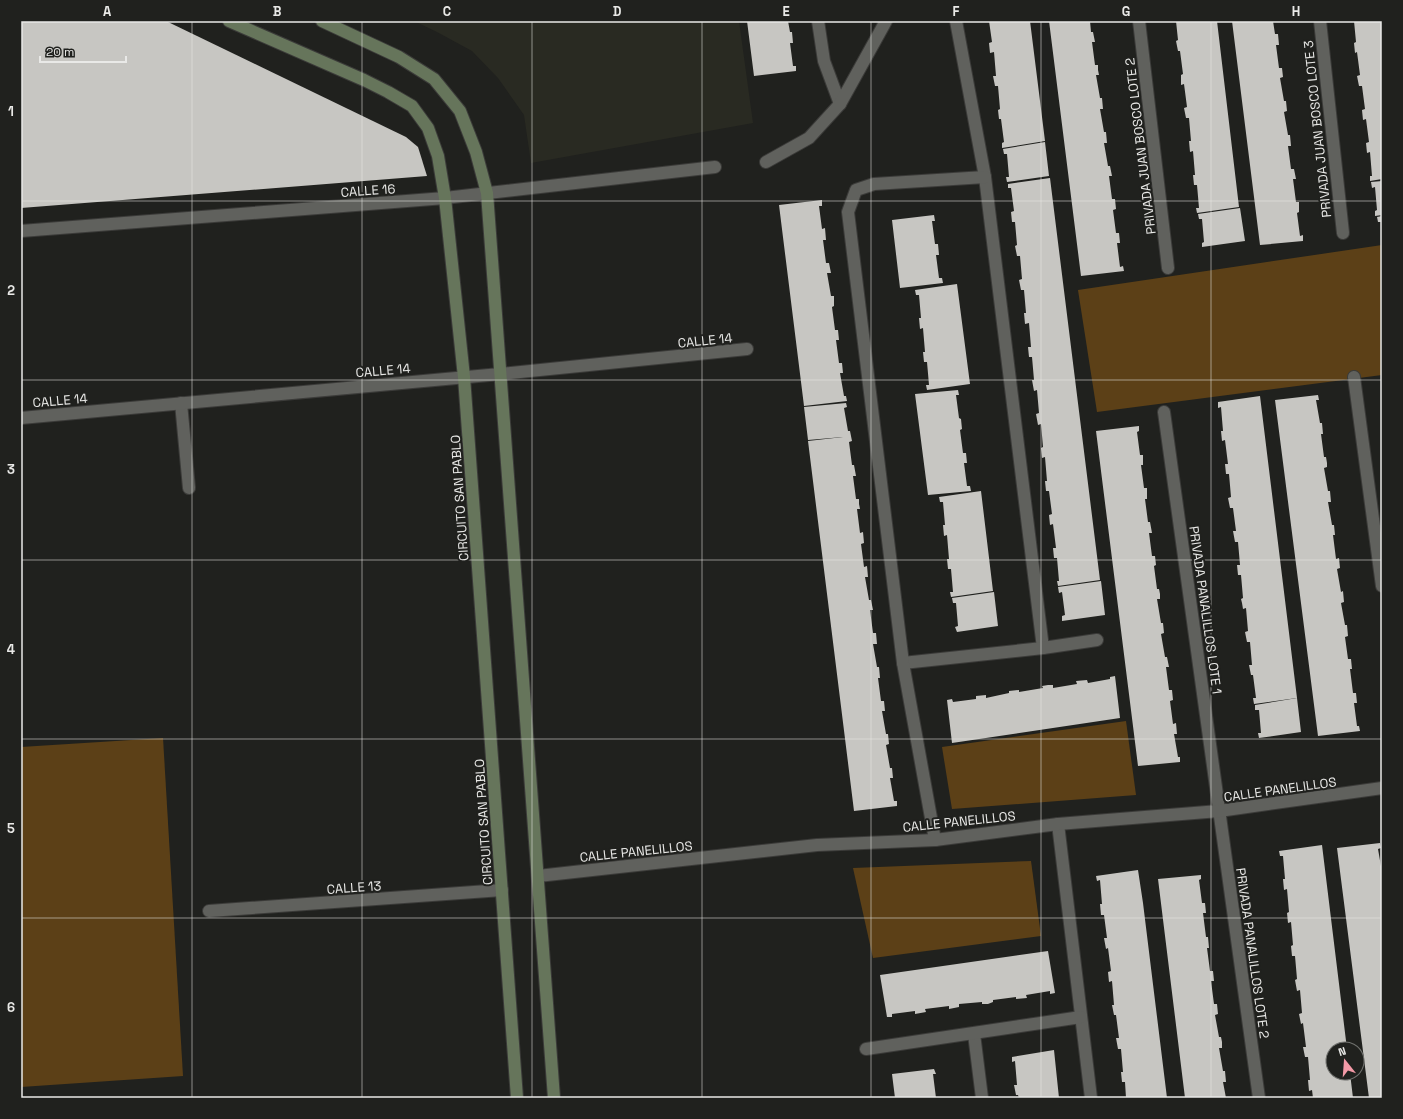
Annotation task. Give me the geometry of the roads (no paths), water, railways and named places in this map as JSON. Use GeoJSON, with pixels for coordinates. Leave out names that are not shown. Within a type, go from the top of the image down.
{"type":"FeatureCollection","features":[{"type":"Feature","properties":{"kind":"main road","name":"CIRCUITO SAN PABLO"},"geometry":{"type":"LineString","coordinates":[[229,21],[364,80],[412,106],[428,128],[438,156],[445,198],[464,377],[517,1098]]}},
{"type":"Feature","properties":{"kind":"main road"},"geometry":{"type":"LineString","coordinates":[[322,21],[399,57],[434,79],[460,111],[476,152],[487,193],[554,1098]]}},
{"type":"Feature","properties":{"kind":"street"},"geometry":{"type":"LineString","coordinates":[[818,21],[824,61],[840,104]]}},
{"type":"Feature","properties":{"kind":"street"},"geometry":{"type":"LineString","coordinates":[[766,162],[809,138],[840,104],[886,21]]}},
{"type":"Feature","properties":{"kind":"street"},"geometry":{"type":"LineString","coordinates":[[956,21],[985,177],[1043,648]]}},
{"type":"Feature","properties":{"kind":"street","name":"PRIVADA JUAN BOSCO LOTE 2"},"geometry":{"type":"LineString","coordinates":[[1139,21],[1168,268]]}},
{"type":"Feature","properties":{"kind":"street","name":"PRIVADA JUAN BOSCO LOTE 3"},"geometry":{"type":"LineString","coordinates":[[1320,21],[1343,233]]}},
{"type":"Feature","properties":{"kind":"street","name":"CALLE 16"},"geometry":{"type":"LineString","coordinates":[[21,231],[445,198],[715,167]]}},
{"type":"Feature","properties":{"kind":"street"},"geometry":{"type":"LineString","coordinates":[[935,840],[902,663],[848,212],[856,190],[874,184],[985,177]]}},
{"type":"Feature","properties":{"kind":"street","name":"CALLE 14"},"geometry":{"type":"LineString","coordinates":[[21,418],[747,350]]}},
{"type":"Feature","properties":{"kind":"street"},"geometry":{"type":"LineString","coordinates":[[1354,377],[1382,586]]}},
{"type":"Feature","properties":{"kind":"street"},"geometry":{"type":"LineString","coordinates":[[181,403],[189,488]]}},
{"type":"Feature","properties":{"kind":"street","name":"PRIVADA PANALILLOS LOTE 1"},"geometry":{"type":"LineString","coordinates":[[1164,412],[1219,811]]}},
{"type":"Feature","properties":{"kind":"street"},"geometry":{"type":"LineString","coordinates":[[902,663],[1043,648],[1097,640]]}},
{"type":"Feature","properties":{"kind":"street","name":"CALLE PANELILLOS"},"geometry":{"type":"LineString","coordinates":[[538,876],[817,845],[935,840],[1058,824],[1219,811],[1382,788]]}},
{"type":"Feature","properties":{"kind":"street","name":"PRIVADA PANALILLOS LOTE 2"},"geometry":{"type":"LineString","coordinates":[[1219,811],[1258,1098]]}},
{"type":"Feature","properties":{"kind":"street"},"geometry":{"type":"LineString","coordinates":[[1058,824],[1091,1098]]}},
{"type":"Feature","properties":{"kind":"street","name":"CALLE 13"},"geometry":{"type":"LineString","coordinates":[[209,911],[502,890]]}},
{"type":"Feature","properties":{"kind":"street"},"geometry":{"type":"LineString","coordinates":[[866,1049],[1081,1017]]}},
{"type":"Feature","properties":{"kind":"street"},"geometry":{"type":"LineString","coordinates":[[974,1034],[982,1098]]}}]}
